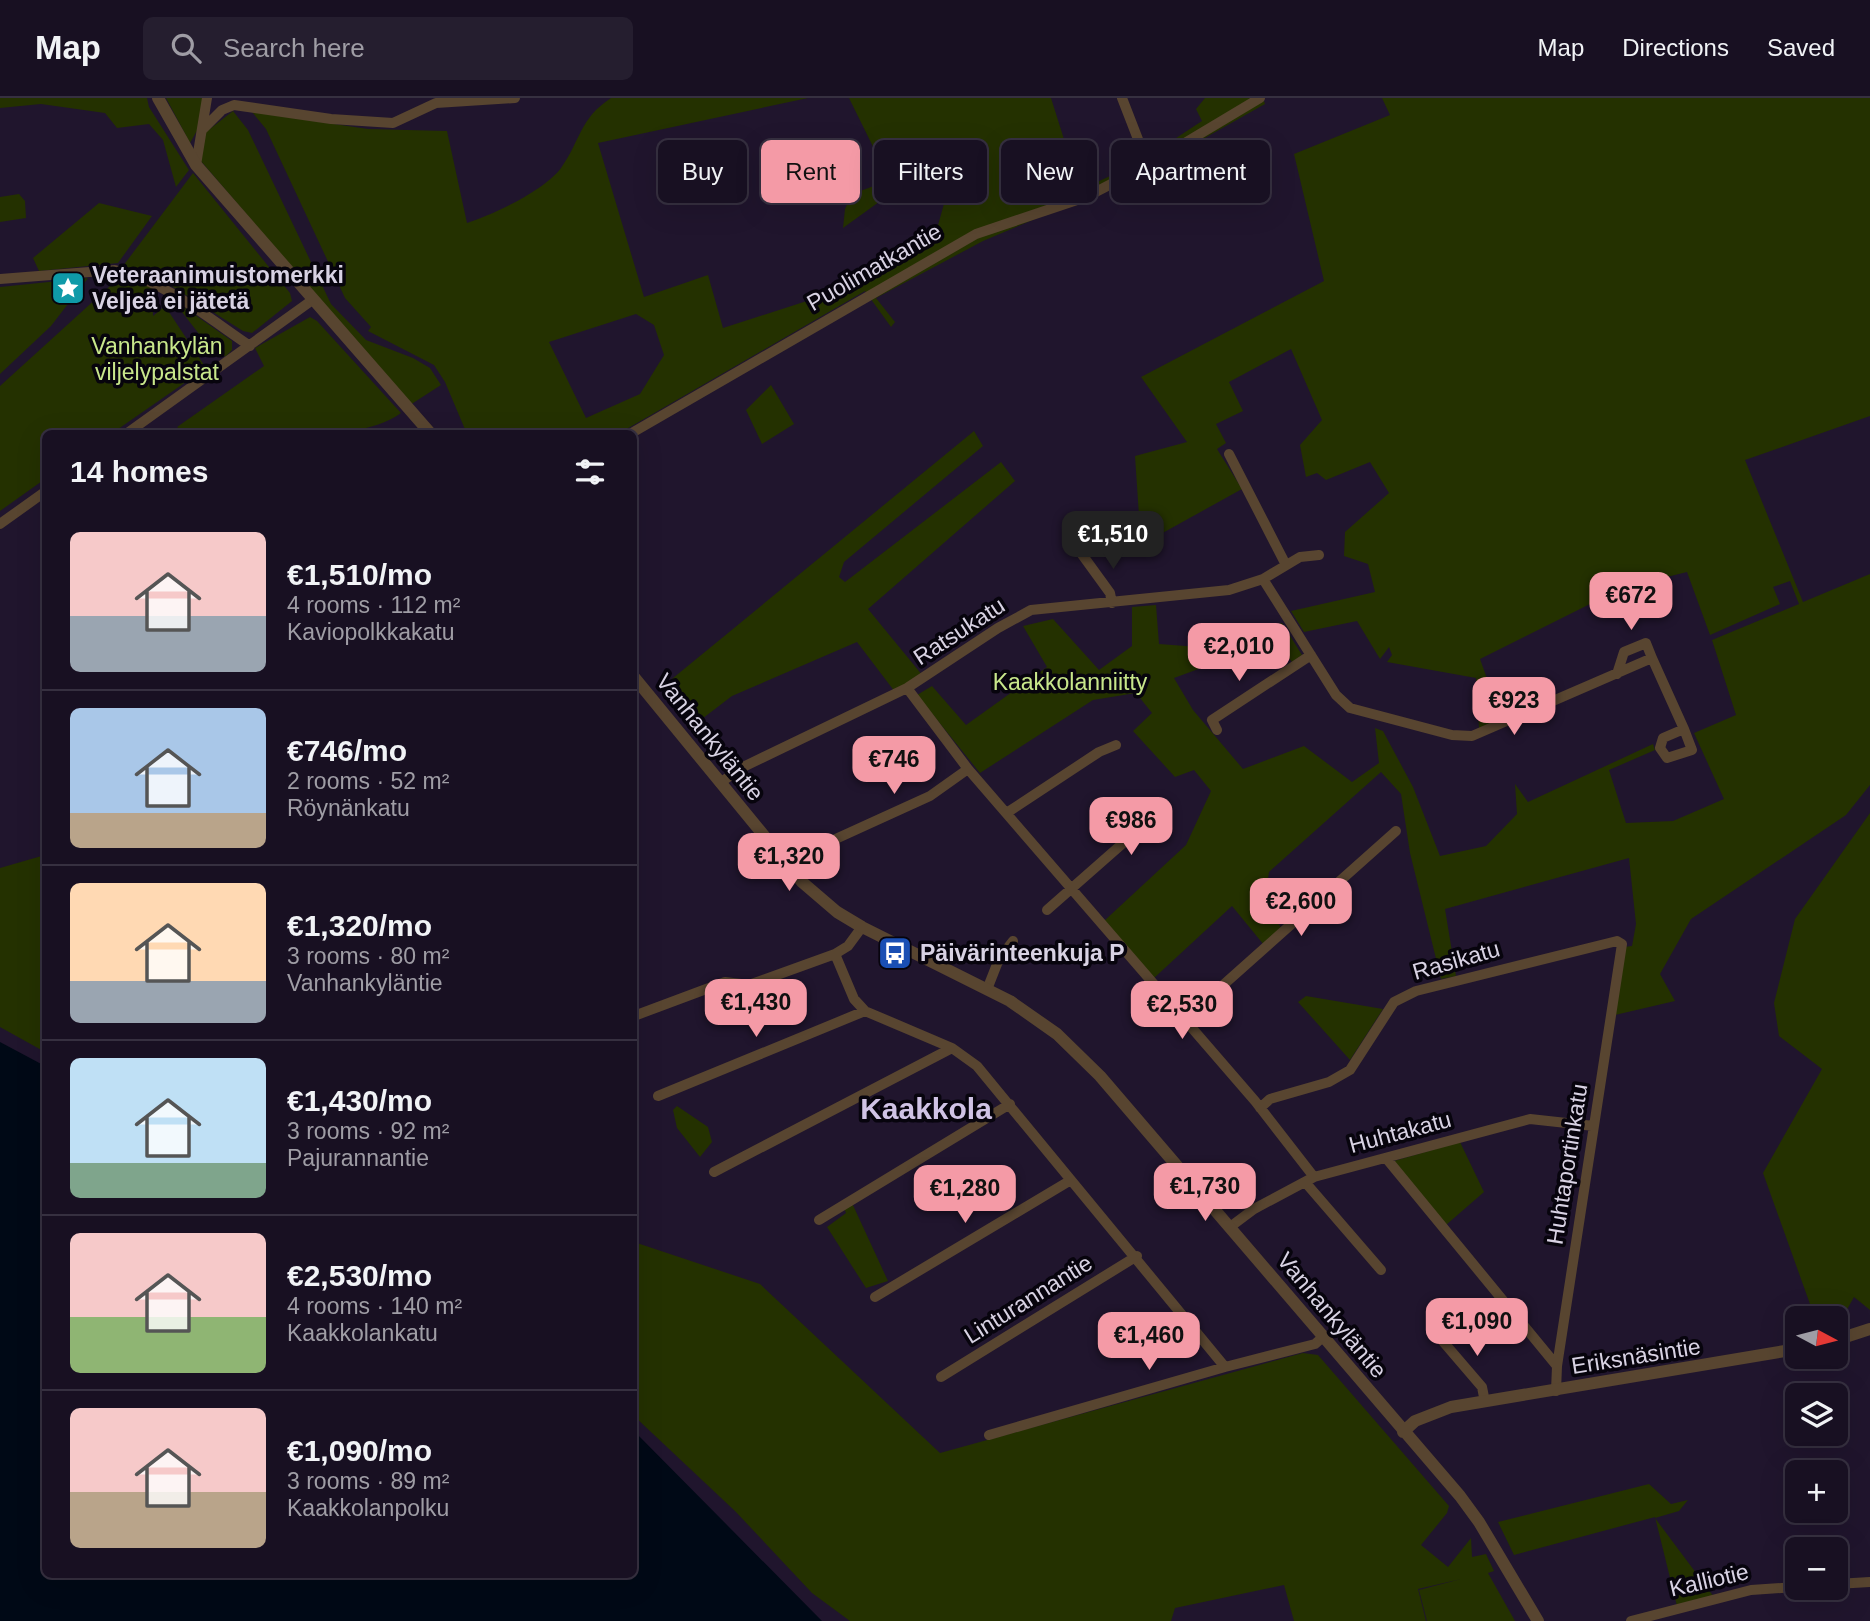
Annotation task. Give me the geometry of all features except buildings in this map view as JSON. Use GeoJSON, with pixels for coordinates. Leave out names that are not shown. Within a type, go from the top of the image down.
{"type":"FeatureCollection","features":[{"type":"Feature","properties":{"kind":"street"},"geometry":{"type":"LineString","coordinates":[[158,98],[196,165],[426,430]]}},
{"type":"Feature","properties":{"kind":"street"},"geometry":{"type":"LineString","coordinates":[[196,165],[206,98]]}},
{"type":"Feature","properties":{"kind":"street"},"geometry":{"type":"LineString","coordinates":[[203,128],[222,110],[234,105],[331,119],[393,123],[436,103],[515,98]]}},
{"type":"Feature","properties":{"kind":"street"},"geometry":{"type":"LineString","coordinates":[[1122,98],[1138,140]]}},
{"type":"Feature","properties":{"kind":"street","name":"Puolimatkantie"},"geometry":{"type":"LineString","coordinates":[[1190,140],[1260,98]]}},
{"type":"Feature","properties":{"kind":"street","name":"Puolimatkantie"},"geometry":{"type":"LineString","coordinates":[[637,430],[976,234],[1086,197],[1111,184]]}},
{"type":"Feature","properties":{"kind":"street"},"geometry":{"type":"LineString","coordinates":[[0,279],[115,270],[130,273],[164,287],[250,346]]}},
{"type":"Feature","properties":{"kind":"street"},"geometry":{"type":"LineString","coordinates":[[132,430],[312,301]]}},
{"type":"Feature","properties":{"kind":"street"},"geometry":{"type":"LineString","coordinates":[[1229,454],[1286,565]]}},
{"type":"Feature","properties":{"kind":"street"},"geometry":{"type":"LineString","coordinates":[[0,524],[42,494]]}},
{"type":"Feature","properties":{"kind":"street"},"geometry":{"type":"LineString","coordinates":[[1081,554],[1110,593],[1112,603]]}},
{"type":"Feature","properties":{"kind":"street","name":"Ratsukatu"},"geometry":{"type":"LineString","coordinates":[[720,783],[741,768],[907,688],[998,628],[1031,610],[1229,590],[1263,579],[1300,557],[1319,555]]}},
{"type":"Feature","properties":{"kind":"street"},"geometry":{"type":"LineString","coordinates":[[1263,579],[1336,695],[1350,708],[1463,736],[1484,733],[1652,658]]}},
{"type":"Feature","properties":{"kind":"street"},"geometry":{"type":"LineString","coordinates":[[1617,674],[1624,652],[1646,643],[1684,729]]}},
{"type":"Feature","properties":{"kind":"street"},"geometry":{"type":"LineString","coordinates":[[1217,730],[1212,720],[1311,655]]}},
{"type":"Feature","properties":{"kind":"street","name":"Vanhankyläntie"},"geometry":{"type":"LineString","coordinates":[[637,681],[802,882],[862,927],[988,987],[1057,1034],[1081,1057],[1324,1336],[1479,1522],[1538,1621]]}},
{"type":"Feature","properties":{"kind":"street"},"geometry":{"type":"LineString","coordinates":[[907,688],[968,769],[1008,812],[1260,1108],[1310,1179],[1381,1270]]}},
{"type":"Feature","properties":{"kind":"street"},"geometry":{"type":"LineString","coordinates":[[1008,812],[1099,752],[1116,745]]}},
{"type":"Feature","properties":{"kind":"street"},"geometry":{"type":"LineString","coordinates":[[830,842],[930,796],[968,769]]}},
{"type":"Feature","properties":{"kind":"street"},"geometry":{"type":"LineString","coordinates":[[1047,910],[1155,815],[1161,803]]}},
{"type":"Feature","properties":{"kind":"street"},"geometry":{"type":"LineString","coordinates":[[1185,1019],[1396,831]]}},
{"type":"Feature","properties":{"kind":"street"},"geometry":{"type":"LineString","coordinates":[[637,1015],[726,982],[749,985],[835,954],[848,946],[862,927]]}},
{"type":"Feature","properties":{"kind":"street","name":"Rasikatu"},"geometry":{"type":"LineString","coordinates":[[1260,1108],[1270,1099],[1329,1082],[1350,1070],[1394,1002],[1416,991],[1563,952],[1616,941],[1622,944]]}},
{"type":"Feature","properties":{"kind":"street"},"geometry":{"type":"LineString","coordinates":[[988,987],[999,959],[1013,942]]}},
{"type":"Feature","properties":{"kind":"street","name":"Huhtaportinkatu"},"geometry":{"type":"LineString","coordinates":[[1556,1391],[1557,1366],[1622,944]]}},
{"type":"Feature","properties":{"kind":"street"},"geometry":{"type":"LineString","coordinates":[[835,954],[855,999],[865,1011],[952,1048],[977,1066],[1137,1256],[1225,1367]]}},
{"type":"Feature","properties":{"kind":"street"},"geometry":{"type":"LineString","coordinates":[[658,1096],[865,1011]]}},
{"type":"Feature","properties":{"kind":"street"},"geometry":{"type":"LineString","coordinates":[[714,1171],[952,1048]]}},
{"type":"Feature","properties":{"kind":"street"},"geometry":{"type":"LineString","coordinates":[[819,1220],[1010,1104]]}},
{"type":"Feature","properties":{"kind":"street","name":"Huhtakatu"},"geometry":{"type":"LineString","coordinates":[[1230,1227],[1254,1209],[1310,1179],[1530,1119],[1594,1126]]}},
{"type":"Feature","properties":{"kind":"street"},"geometry":{"type":"LineString","coordinates":[[1386,1158],[1557,1366]]}},
{"type":"Feature","properties":{"kind":"street"},"geometry":{"type":"LineString","coordinates":[[876,1297],[1072,1180]]}},
{"type":"Feature","properties":{"kind":"street","name":"Linturannantie"},"geometry":{"type":"LineString","coordinates":[[942,1377],[1137,1256]]}},
{"type":"Feature","properties":{"kind":"street"},"geometry":{"type":"LineString","coordinates":[[1848,1336],[1870,1329]]}},
{"type":"Feature","properties":{"kind":"street"},"geometry":{"type":"LineString","coordinates":[[1434,1331],[1482,1387],[1485,1402]]}},
{"type":"Feature","properties":{"kind":"street"},"geometry":{"type":"LineString","coordinates":[[989,1435],[1315,1344],[1324,1336]]}},
{"type":"Feature","properties":{"kind":"street","name":"Eriksnäsintie"},"geometry":{"type":"LineString","coordinates":[[1403,1432],[1415,1421],[1428,1415],[1485,1402],[1785,1351]]}},
{"type":"Feature","properties":{"kind":"street"},"geometry":{"type":"LineString","coordinates":[[1848,1583],[1870,1582]]}},
{"type":"Feature","properties":{"kind":"street","name":"Kalliotie"},"geometry":{"type":"LineString","coordinates":[[1631,1621],[1751,1590],[1785,1588]]}},
{"type":"Feature","properties":{"kind":"green space"},"geometry":{"type":"Polygon","coordinates":[[[0,98],[147,98],[149,107],[189,170],[176,187],[163,140],[149,124],[117,128],[105,113],[41,104],[0,108],[0,98]]]}},
{"type":"Feature","properties":{"kind":"green space"},"geometry":{"type":"Polygon","coordinates":[[[166,98],[203,98],[199,127],[190,143],[166,98]]]}},
{"type":"Feature","properties":{"kind":"green space"},"geometry":{"type":"Polygon","coordinates":[[[611,98],[808,98],[598,143],[644,297],[708,275],[723,328],[816,298],[831,299],[848,279],[935,236],[944,203],[987,203],[987,140],[874,140],[874,149],[849,98],[1051,98],[1064,140],[1001,140],[1001,203],[1073,203],[983,241],[876,298],[895,322],[891,327],[865,291],[625,430],[465,430],[445,382],[434,365],[368,331],[371,327],[345,298],[266,129],[252,112],[368,129],[447,131],[467,223],[518,201],[543,185],[568,158],[586,122],[611,98]],[[636,314],[549,342],[586,418],[640,394],[664,355],[654,325],[636,314]]]}},
{"type":"Feature","properties":{"kind":"green space"},"geometry":{"type":"Polygon","coordinates":[[[1205,98],[1263,98],[1265,104],[1201,140],[1173,140],[1202,121],[1196,109],[1205,98]]]}},
{"type":"Feature","properties":{"kind":"green space","name":"Kaakkolanniitty"},"geometry":{"type":"Polygon","coordinates":[[[1382,98],[1870,98],[1870,416],[1745,460],[1803,602],[1870,574],[1870,785],[1846,815],[1691,919],[1660,974],[1675,1001],[1615,1015],[1624,947],[1632,946],[1636,924],[1629,858],[1445,909],[1456,976],[1441,979],[1410,853],[1401,794],[1381,772],[1269,872],[1264,904],[1283,930],[1264,945],[1232,906],[1153,979],[1104,921],[1186,845],[1211,791],[1194,770],[1175,777],[1133,731],[1152,713],[1136,693],[1093,700],[980,773],[917,695],[932,686],[966,725],[1047,667],[1023,626],[1053,619],[1099,670],[1132,646],[1132,607],[1156,605],[1159,644],[1199,647],[1282,623],[1302,655],[1292,662],[1275,641],[1174,678],[1193,710],[1243,769],[1304,746],[1352,782],[1379,763],[1375,728],[1383,731],[1413,787],[1440,856],[1486,846],[1517,814],[1515,784],[1528,802],[1653,744],[1655,750],[1609,770],[1626,823],[1673,821],[1724,799],[1694,733],[1736,715],[1712,640],[1799,604],[1790,581],[1773,587],[1780,604],[1710,635],[1687,572],[1622,588],[1480,659],[1489,684],[1490,725],[1479,728],[1476,678],[1387,662],[1392,655],[1389,647],[1380,659],[1357,621],[1304,632],[1291,611],[1375,592],[1368,564],[1344,556],[1345,532],[1389,493],[1370,462],[1326,480],[1317,473],[1306,477],[1300,445],[1322,420],[1291,349],[1229,382],[1243,411],[1216,424],[1226,443],[1217,449],[1242,489],[1141,545],[1135,456],[1187,442],[1141,377],[1324,281],[1294,154],[1390,115],[1382,98]]]}},
{"type":"Feature","properties":{"kind":"green space"},"geometry":{"type":"Polygon","coordinates":[[[233,111],[248,130],[331,304],[366,340],[413,358],[430,368],[441,385],[410,405],[200,160],[206,132],[233,111]]]}},
{"type":"Feature","properties":{"kind":"green space"},"geometry":{"type":"Polygon","coordinates":[[[193,173],[290,293],[292,301],[252,333],[243,331],[165,282],[123,266],[193,173]]]}},
{"type":"Feature","properties":{"kind":"green space"},"geometry":{"type":"Polygon","coordinates":[[[1111,176],[1111,187],[1097,193],[1097,182],[1111,176]]]}},
{"type":"Feature","properties":{"kind":"green space"},"geometry":{"type":"Polygon","coordinates":[[[874,186],[874,203],[878,203],[843,228],[845,209],[848,203],[860,203],[860,191],[874,186]]]}},
{"type":"Feature","properties":{"kind":"green space"},"geometry":{"type":"Polygon","coordinates":[[[19,194],[25,201],[26,218],[0,222],[0,197],[19,194]]]}},
{"type":"Feature","properties":{"kind":"green space"},"geometry":{"type":"Polygon","coordinates":[[[99,203],[152,216],[118,263],[39,271],[33,258],[99,203]]]}},
{"type":"Feature","properties":{"kind":"green space","name":"Vanhankylän viljelypalstat"},"geometry":{"type":"Polygon","coordinates":[[[121,276],[152,288],[153,316],[165,306],[206,368],[117,430],[42,430],[42,481],[0,511],[0,386],[121,276]]]}},
{"type":"Feature","properties":{"kind":"green space"},"geometry":{"type":"Polygon","coordinates":[[[88,278],[51,326],[0,374],[0,287],[88,278]]]}},
{"type":"Feature","properties":{"kind":"green space"},"geometry":{"type":"Polygon","coordinates":[[[171,298],[232,341],[232,350],[226,356],[217,357],[171,298]]]}},
{"type":"Feature","properties":{"kind":"green space"},"geometry":{"type":"Polygon","coordinates":[[[310,317],[317,321],[401,413],[381,423],[356,430],[181,430],[177,427],[264,366],[255,348],[310,317]]]}},
{"type":"Feature","properties":{"kind":"green space"},"geometry":{"type":"Polygon","coordinates":[[[771,385],[794,424],[762,444],[746,410],[771,385]]]}},
{"type":"Feature","properties":{"kind":"green space"},"geometry":{"type":"Polygon","coordinates":[[[974,431],[983,446],[844,562],[839,577],[845,582],[1001,462],[1015,481],[868,609],[923,676],[895,692],[857,642],[732,696],[698,722],[667,683],[974,431]]]}},
{"type":"Feature","properties":{"kind":"green space"},"geometry":{"type":"Polygon","coordinates":[[[1870,813],[1870,1310],[1854,1297],[1848,1308],[1811,1306],[1763,1173],[1822,1069],[1779,1036],[1774,1003],[1795,919],[1870,813]]]}},
{"type":"Feature","properties":{"kind":"green space"},"geometry":{"type":"Polygon","coordinates":[[[42,856],[42,1050],[0,1027],[0,868],[42,856]]]}},
{"type":"Feature","properties":{"kind":"green space"},"geometry":{"type":"Polygon","coordinates":[[[1306,996],[1383,1009],[1350,1060],[1298,1002],[1306,996]]]}},
{"type":"Feature","properties":{"kind":"green space"},"geometry":{"type":"Polygon","coordinates":[[[677,1106],[708,1127],[712,1142],[700,1157],[677,1128],[673,1110],[677,1106]]]}},
{"type":"Feature","properties":{"kind":"green space"},"geometry":{"type":"Polygon","coordinates":[[[1460,1142],[1484,1192],[1446,1225],[1394,1161],[1460,1142]]]}},
{"type":"Feature","properties":{"kind":"green space"},"geometry":{"type":"Polygon","coordinates":[[[852,1203],[888,1281],[866,1288],[827,1227],[846,1213],[844,1208],[852,1203]]]}},
{"type":"Feature","properties":{"kind":"green space"},"geometry":{"type":"Polygon","coordinates":[[[637,1243],[760,1284],[940,1453],[1303,1353],[1318,1355],[1449,1506],[1447,1513],[1421,1545],[1448,1567],[1471,1538],[1472,1557],[1486,1554],[1494,1571],[1488,1573],[1515,1621],[1427,1621],[1419,1590],[1461,1579],[1418,1589],[1426,1621],[1294,1621],[1284,1585],[1175,1608],[1171,1621],[850,1621],[812,1593],[736,1512],[637,1419],[637,1243]]]}},
{"type":"Feature","properties":{"kind":"green space"},"geometry":{"type":"Polygon","coordinates":[[[1649,1484],[1671,1504],[1688,1500],[1679,1511],[1514,1555],[1498,1522],[1649,1484]]]}},
{"type":"Feature","properties":{"kind":"green space"},"geometry":{"type":"Polygon","coordinates":[[[1655,1518],[1714,1597],[1677,1606],[1655,1518]]]}},
{"type":"Feature","properties":{"kind":"shaded area"},"geometry":{"type":"Polygon","coordinates":[[[0,1042],[42,1064],[42,1578],[637,1578],[637,1434],[822,1621],[0,1621],[0,1042]]]}},
{"type":"Feature","properties":{"kind":"place","name":"Veteraanimuistomerkki Veljeä ei jätetä"},"geometry":{"type":"Point","coordinates":[68,288]}},
{"type":"Feature","properties":{"kind":"place","name":"Päivärinteenkuja P"},"geometry":{"type":"Point","coordinates":[895,953]}},
{"type":"Feature","properties":{"kind":"district","name":"Kaakkola"},"geometry":{"type":"Point","coordinates":[926,1109]}}]}
